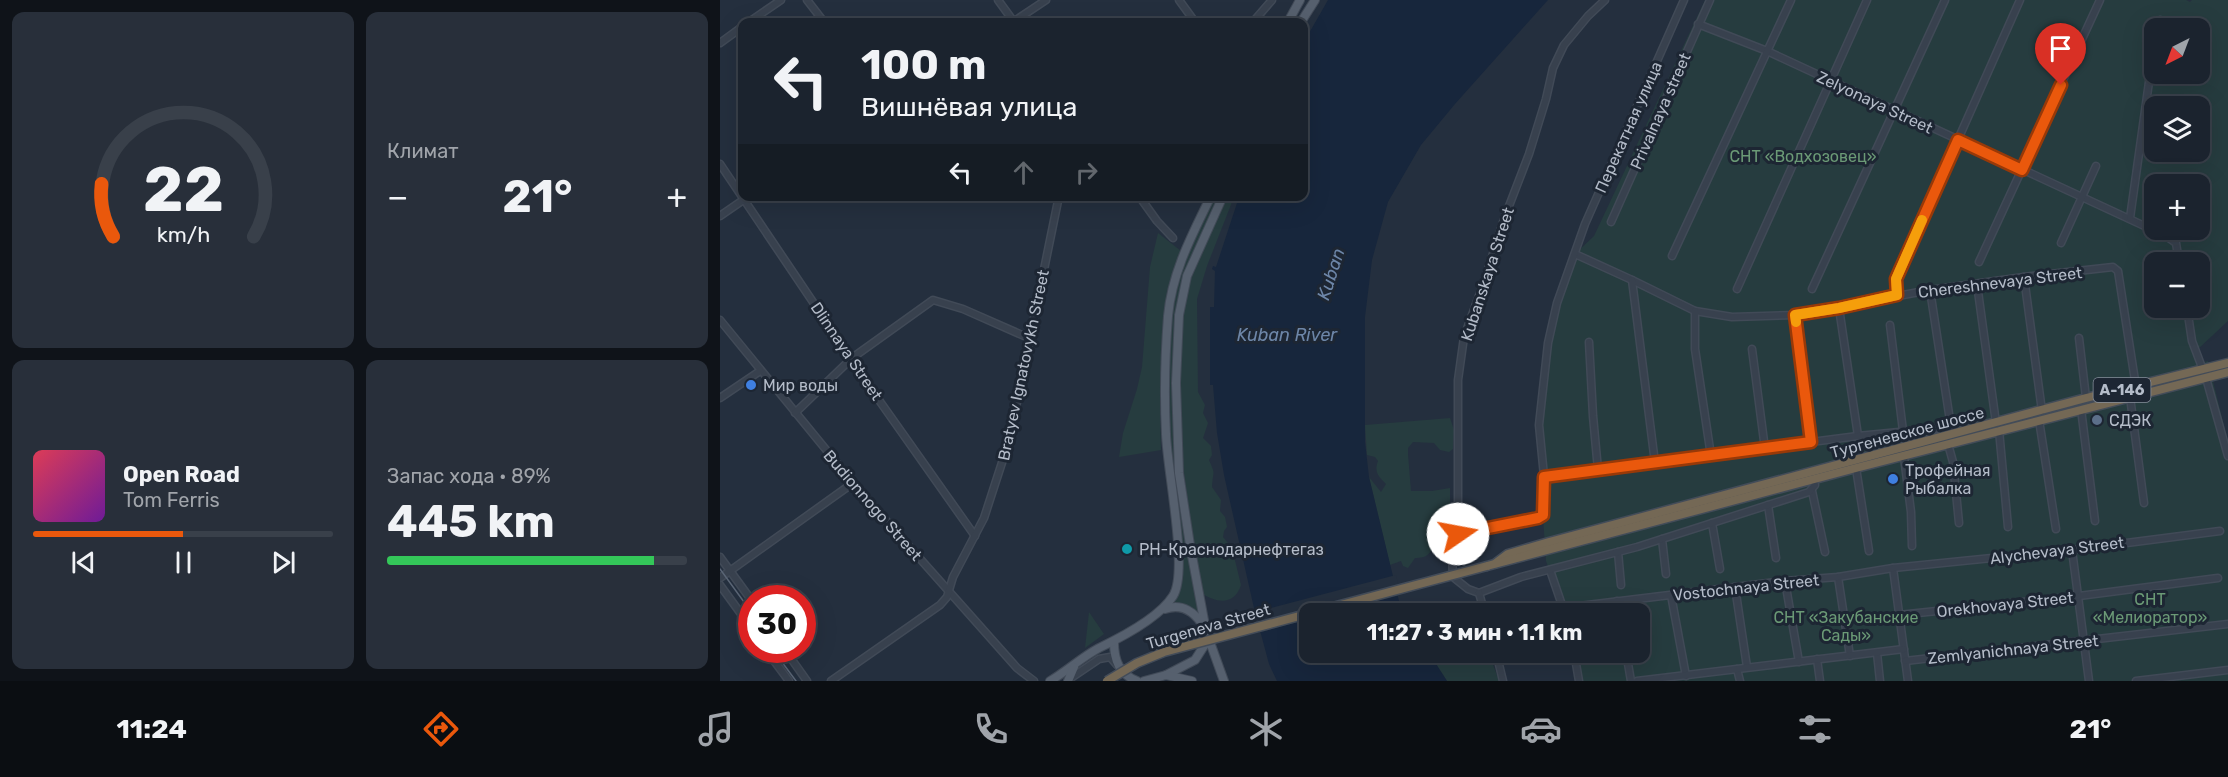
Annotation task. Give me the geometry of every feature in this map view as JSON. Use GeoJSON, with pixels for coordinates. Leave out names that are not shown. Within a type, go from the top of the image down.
{"type":"FeatureCollection","features":[{"type":"Feature","properties":{"kind":"highway","name":"Тургеневское шоссе"},"geometry":{"type":"LineString","coordinates":[[1490,565],[1508,554],[1823,474],[1917,444],[2130,397],[2204,374],[2228,363]]}},
{"type":"Feature","properties":{"kind":"highway","name":"Тургеневское шоссе"},"geometry":{"type":"LineString","coordinates":[[2041,416],[2085,398],[2204,374],[2228,372]]}},
{"type":"Feature","properties":{"kind":"highway","name":"Тургеневское шоссе"},"geometry":{"type":"LineString","coordinates":[[1346,603],[1814,480],[1823,474],[1904,457],[1949,436]]}},
{"type":"Feature","properties":{"kind":"highway","name":"Turgeneva Street"},"geometry":{"type":"LineString","coordinates":[[1107,681],[1137,663],[1164,652],[1299,616]]}},
{"type":"Feature","properties":{"kind":"main road"},"geometry":{"type":"LineString","coordinates":[[1290,18],[1300,0]]}},
{"type":"Feature","properties":{"kind":"main road"},"geometry":{"type":"LineString","coordinates":[[1304,18],[1315,0]]}},
{"type":"Feature","properties":{"kind":"main road"},"geometry":{"type":"LineString","coordinates":[[1164,609],[1179,582],[1180,569],[1166,435],[1168,317],[1171,295],[1181,259],[1209,201]]}},
{"type":"Feature","properties":{"kind":"main road"},"geometry":{"type":"LineString","coordinates":[[1220,201],[1192,263],[1183,290],[1179,315],[1176,383],[1179,473],[1190,545],[1208,634],[1224,681]]}},
{"type":"Feature","properties":{"kind":"main road"},"geometry":{"type":"LineString","coordinates":[[1050,681],[1099,648],[1114,642],[1164,609],[1174,606],[1185,609],[1199,619],[1208,634]]}},
{"type":"Feature","properties":{"kind":"main road"},"geometry":{"type":"LineString","coordinates":[[1144,681],[1166,675],[1195,660],[1208,634]]}},
{"type":"Feature","properties":{"kind":"main road"},"geometry":{"type":"LineString","coordinates":[[1114,642],[1114,653],[1120,668],[1127,676],[1137,681]]}},
{"type":"Feature","properties":{"kind":"main road"},"geometry":{"type":"LineString","coordinates":[[1067,681],[1074,666]]}},
{"type":"Feature","properties":{"kind":"main road"},"geometry":{"type":"LineString","coordinates":[[1166,675],[1192,681]]}},
{"type":"Feature","properties":{"kind":"street"},"geometry":{"type":"LineString","coordinates":[[755,18],[782,0]]}},
{"type":"Feature","properties":{"kind":"street"},"geometry":{"type":"LineString","coordinates":[[807,0],[821,18]]}},
{"type":"Feature","properties":{"kind":"street"},"geometry":{"type":"LineString","coordinates":[[998,0],[1011,18]]}},
{"type":"Feature","properties":{"kind":"street"},"geometry":{"type":"LineString","coordinates":[[1020,18],[1046,0]]}},
{"type":"Feature","properties":{"kind":"street"},"geometry":{"type":"LineString","coordinates":[[1179,0],[1192,18]]}},
{"type":"Feature","properties":{"kind":"street"},"geometry":{"type":"LineString","coordinates":[[1256,18],[1272,0]]}},
{"type":"Feature","properties":{"kind":"street","name":"Kubanskaya Street"},"geometry":{"type":"LineString","coordinates":[[1479,593],[1468,589],[1453,577],[1452,555],[1458,534],[1458,380],[1464,337],[1503,219],[1528,154],[1546,99],[1553,68],[1564,45],[1587,15],[1605,0]]}},
{"type":"Feature","properties":{"kind":"street","name":"Перекатная улица"},"geometry":{"type":"LineString","coordinates":[[1458,534],[1538,518],[1543,515],[1544,477],[1539,425],[1548,343],[1557,303],[1590,214],[1684,0]]}},
{"type":"Feature","properties":{"kind":"street","name":"Privalnaya street"},"geometry":{"type":"LineString","coordinates":[[1611,222],[1710,0]]}},
{"type":"Feature","properties":{"kind":"street"},"geometry":{"type":"LineString","coordinates":[[1672,256],[1791,0]]}},
{"type":"Feature","properties":{"kind":"street"},"geometry":{"type":"LineString","coordinates":[[1737,289],[1867,0]]}},
{"type":"Feature","properties":{"kind":"street"},"geometry":{"type":"LineString","coordinates":[[1812,289],[1945,0]]}},
{"type":"Feature","properties":{"kind":"street"},"geometry":{"type":"LineString","coordinates":[[1897,295],[1896,279],[2020,0]]}},
{"type":"Feature","properties":{"kind":"street"},"geometry":{"type":"LineString","coordinates":[[1979,262],[2100,0]]}},
{"type":"Feature","properties":{"kind":"street","name":"Zelyonaya Street"},"geometry":{"type":"LineString","coordinates":[[1698,24],[1767,51],[1830,82],[2130,218],[2176,243],[2178,252]]}},
{"type":"Feature","properties":{"kind":"street"},"geometry":{"type":"LineString","coordinates":[[720,43],[738,30]]}},
{"type":"Feature","properties":{"kind":"street"},"geometry":{"type":"LineString","coordinates":[[2130,218],[2149,84]]}},
{"type":"Feature","properties":{"kind":"street","name":"Dlinnaya Street"},"geometry":{"type":"LineString","coordinates":[[720,164],[738,188]]}},
{"type":"Feature","properties":{"kind":"street"},"geometry":{"type":"LineString","coordinates":[[2061,243],[2096,166]]}},
{"type":"Feature","properties":{"kind":"street"},"geometry":{"type":"LineString","coordinates":[[720,216],[742,201]]}},
{"type":"Feature","properties":{"kind":"street","name":"Dlinnaya Street"},"geometry":{"type":"LineString","coordinates":[[748,201],[881,403],[975,536]]}},
{"type":"Feature","properties":{"kind":"street","name":"Bratyev Ignatovykh Street"},"geometry":{"type":"LineString","coordinates":[[831,681],[947,597],[953,577],[984,518],[1009,441],[1058,201]]}},
{"type":"Feature","properties":{"kind":"street"},"geometry":{"type":"LineString","coordinates":[[1142,201],[1157,222],[1173,238]]}},
{"type":"Feature","properties":{"kind":"street","name":"Chereshnevaya Street"},"geometry":{"type":"LineString","coordinates":[[1575,256],[1632,280],[1695,311],[1732,317],[1795,315],[1930,290],[2024,277],[2116,268],[2136,387]]}},
{"type":"Feature","properties":{"kind":"street"},"geometry":{"type":"LineString","coordinates":[[2024,277],[2056,529]]}},
{"type":"Feature","properties":{"kind":"street"},"geometry":{"type":"LineString","coordinates":[[1632,280],[1655,463]]}},
{"type":"Feature","properties":{"kind":"street"},"geometry":{"type":"LineString","coordinates":[[1977,284],[2008,527]]}},
{"type":"Feature","properties":{"kind":"street"},"geometry":{"type":"LineString","coordinates":[[1930,290],[1959,523]]}},
{"type":"Feature","properties":{"kind":"street"},"geometry":{"type":"LineString","coordinates":[[795,413],[852,358],[933,300],[963,309],[1031,339]]}},
{"type":"Feature","properties":{"kind":"street"},"geometry":{"type":"LineString","coordinates":[[1839,308],[1858,436]]}},
{"type":"Feature","properties":{"kind":"street"},"geometry":{"type":"LineString","coordinates":[[1695,311],[1695,349],[1711,456]]}},
{"type":"Feature","properties":{"kind":"street"},"geometry":{"type":"LineString","coordinates":[[1795,315],[1811,442]]}},
{"type":"Feature","properties":{"kind":"street"},"geometry":{"type":"LineString","coordinates":[[2189,318],[2192,341],[2228,456]]}},
{"type":"Feature","properties":{"kind":"street","name":"Budionnogo Street"},"geometry":{"type":"LineString","coordinates":[[720,320],[853,483],[1017,668],[1034,681]]}},
{"type":"Feature","properties":{"kind":"street"},"geometry":{"type":"LineString","coordinates":[[1890,325],[1903,431]]}},
{"type":"Feature","properties":{"kind":"street"},"geometry":{"type":"LineString","coordinates":[[2079,338],[2085,398]]}},
{"type":"Feature","properties":{"kind":"street"},"geometry":{"type":"LineString","coordinates":[[1589,342],[1598,470]]}},
{"type":"Feature","properties":{"kind":"street"},"geometry":{"type":"LineString","coordinates":[[1752,349],[1765,448]]}},
{"type":"Feature","properties":{"kind":"street"},"geometry":{"type":"LineString","coordinates":[[720,398],[760,371]]}},
{"type":"Feature","properties":{"kind":"street"},"geometry":{"type":"LineString","coordinates":[[2130,397],[2144,503]]}},
{"type":"Feature","properties":{"kind":"street"},"geometry":{"type":"LineString","coordinates":[[2081,409],[2095,521]]}},
{"type":"Feature","properties":{"kind":"street"},"geometry":{"type":"LineString","coordinates":[[1544,477],[1903,431],[1920,430],[1949,436]]}},
{"type":"Feature","properties":{"kind":"street"},"geometry":{"type":"LineString","coordinates":[[1917,444],[1920,430]]}},
{"type":"Feature","properties":{"kind":"street"},"geometry":{"type":"LineString","coordinates":[[1904,457],[1911,512],[1912,546]]}},
{"type":"Feature","properties":{"kind":"street"},"geometry":{"type":"LineString","coordinates":[[1856,468],[1869,550]]}},
{"type":"Feature","properties":{"kind":"street"},"geometry":{"type":"LineString","coordinates":[[1482,603],[1479,593],[1521,577],[1618,552],[1768,505],[1812,490],[1815,485],[1814,480]]}},
{"type":"Feature","properties":{"kind":"street"},"geometry":{"type":"LineString","coordinates":[[720,578],[853,483]]}},
{"type":"Feature","properties":{"kind":"street"},"geometry":{"type":"LineString","coordinates":[[1812,490],[1825,552]]}},
{"type":"Feature","properties":{"kind":"street"},"geometry":{"type":"LineString","coordinates":[[1768,505],[1776,558]]}},
{"type":"Feature","properties":{"kind":"street"},"geometry":{"type":"LineString","coordinates":[[1712,523],[1720,569]]}},
{"type":"Feature","properties":{"kind":"street","name":"Alychevaya Street"},"geometry":{"type":"LineString","coordinates":[[1893,568],[2072,550],[2220,531]]}},
{"type":"Feature","properties":{"kind":"street"},"geometry":{"type":"LineString","coordinates":[[1662,539],[1666,574]]}},
{"type":"Feature","properties":{"kind":"street"},"geometry":{"type":"LineString","coordinates":[[2072,550],[2089,681]]}},
{"type":"Feature","properties":{"kind":"street"},"geometry":{"type":"LineString","coordinates":[[1618,552],[1621,585]]}},
{"type":"Feature","properties":{"kind":"street"},"geometry":{"type":"LineString","coordinates":[[720,556],[740,585]]}},
{"type":"Feature","properties":{"kind":"street"},"geometry":{"type":"LineString","coordinates":[[1893,568],[1908,681]]}},
{"type":"Feature","properties":{"kind":"street","name":"Vostochnaya Street"},"geometry":{"type":"LineString","coordinates":[[1610,603],[1785,581],[1838,577],[1893,568]]}},
{"type":"Feature","properties":{"kind":"street"},"geometry":{"type":"LineString","coordinates":[[1550,570],[1562,603]]}},
{"type":"Feature","properties":{"kind":"street"},"geometry":{"type":"LineString","coordinates":[[1838,577],[1850,656]]}},
{"type":"Feature","properties":{"kind":"street","name":"Orekhovaya Street"},"geometry":{"type":"LineString","coordinates":[[1899,615],[2079,596],[2218,578]]}},
{"type":"Feature","properties":{"kind":"street"},"geometry":{"type":"LineString","coordinates":[[1785,581],[1799,662]]}},
{"type":"Feature","properties":{"kind":"street"},"geometry":{"type":"LineString","coordinates":[[720,585],[738,610]]}},
{"type":"Feature","properties":{"kind":"street"},"geometry":{"type":"LineString","coordinates":[[1735,587],[1747,667]]}},
{"type":"Feature","properties":{"kind":"street"},"geometry":{"type":"LineString","coordinates":[[1671,595],[1686,676]]}},
{"type":"Feature","properties":{"kind":"street","name":"Zemlyanichnaya Street"},"geometry":{"type":"LineString","coordinates":[[1905,661],[2228,624]]}},
{"type":"Feature","properties":{"kind":"street"},"geometry":{"type":"LineString","coordinates":[[1638,681],[1686,676],[1703,677],[1747,667],[1904,649]]}},
{"type":"Feature","properties":{"kind":"street"},"geometry":{"type":"LineString","coordinates":[[1876,653],[1880,681]]}},
{"type":"Feature","properties":{"kind":"street"},"geometry":{"type":"LineString","coordinates":[[1067,681],[1106,657],[1113,660],[1120,668]]}},
{"type":"Feature","properties":{"kind":"street"},"geometry":{"type":"LineString","coordinates":[[1817,659],[1820,681]]}},
{"type":"Feature","properties":{"kind":"street"},"geometry":{"type":"LineString","coordinates":[[776,663],[789,681]]}},
{"type":"Feature","properties":{"kind":"street"},"geometry":{"type":"LineString","coordinates":[[794,663],[807,681]]}},
{"type":"Feature","properties":{"kind":"street"},"geometry":{"type":"LineString","coordinates":[[1499,663],[1503,681]]}},
{"type":"Feature","properties":{"kind":"street"},"geometry":{"type":"LineString","coordinates":[[1576,663],[1579,681]]}},
{"type":"Feature","properties":{"kind":"street"},"geometry":{"type":"LineString","coordinates":[[1628,663],[1631,681]]}},
{"type":"Feature","properties":{"kind":"street"},"geometry":{"type":"LineString","coordinates":[[1017,668],[1024,681]]}},
{"type":"Feature","properties":{"kind":"street"},"geometry":{"type":"LineString","coordinates":[[1737,669],[1740,681]]}},
{"type":"Feature","properties":{"kind":"street"},"geometry":{"type":"LineString","coordinates":[[2136,681],[2228,670]]}},
{"type":"Feature","properties":{"kind":"green space"},"geometry":{"type":"Polygon","coordinates":[[[1705,0],[2186,0],[2190,2],[2192,0],[2228,0],[2228,321],[2198,349],[2204,362],[2208,361],[2228,442],[2228,681],[1577,681],[1574,663],[1650,663],[1650,603],[1561,603],[1546,561],[1537,427],[1546,340],[1552,310],[1563,275],[1575,254],[1594,236],[1705,0]]]}},
{"type":"Feature","properties":{"kind":"green space"},"geometry":{"type":"Polygon","coordinates":[[[1212,201],[1217,201],[1182,280],[1177,313],[1179,498],[1199,615],[1178,604],[1171,603],[1178,591],[1182,559],[1169,436],[1169,364],[1174,295],[1179,273],[1212,201]]]}},
{"type":"Feature","properties":{"kind":"green space"},"geometry":{"type":"Polygon","coordinates":[[[1224,201],[1232,201],[1207,266],[1197,299],[1198,392],[1205,405],[1203,413],[1208,423],[1203,438],[1211,446],[1212,455],[1209,460],[1213,471],[1212,487],[1221,500],[1220,511],[1225,517],[1227,527],[1223,537],[1232,548],[1241,585],[1234,597],[1224,601],[1201,593],[1182,459],[1181,343],[1183,308],[1190,277],[1224,201]]]}},
{"type":"Feature","properties":{"kind":"green space"},"geometry":{"type":"Polygon","coordinates":[[[1158,233],[1181,251],[1167,292],[1160,403],[1161,450],[1119,457],[1123,433],[1142,367],[1150,267],[1158,233]]]}},
{"type":"Feature","properties":{"kind":"green space"},"geometry":{"type":"Polygon","coordinates":[[[1450,418],[1454,430],[1453,449],[1449,452],[1440,450],[1434,443],[1413,442],[1408,448],[1408,454],[1411,491],[1450,488],[1450,528],[1428,555],[1415,558],[1408,568],[1403,566],[1401,561],[1390,565],[1369,477],[1381,492],[1386,484],[1378,474],[1376,468],[1378,461],[1375,457],[1367,455],[1365,425],[1450,418]]]}},
{"type":"Feature","properties":{"kind":"green space"},"geometry":{"type":"Polygon","coordinates":[[[1089,612],[1104,634],[1085,648],[1089,612]]]}},
{"type":"Feature","properties":{"kind":"green space"},"geometry":{"type":"Polygon","coordinates":[[[1435,663],[1492,663],[1500,681],[1447,681],[1435,663]]]}},
{"type":"Feature","properties":{"kind":"water","name":"Kuban River"},"geometry":{"type":"Polygon","coordinates":[[[1328,0],[1548,0],[1421,145],[1388,202],[1372,260],[1365,317],[1365,442],[1369,477],[1400,603],[1299,603],[1299,663],[1435,663],[1447,681],[1277,681],[1269,664],[1224,475],[1217,433],[1213,385],[1210,385],[1210,307],[1214,307],[1215,271],[1212,269],[1213,266],[1216,267],[1238,201],[1308,201],[1308,35],[1328,0]]]}},
{"type":"Feature","properties":{"kind":"pier"},"geometry":{"type":"Polygon","coordinates":[[[1396,575],[1401,595],[1370,603],[1299,603],[1299,622],[1258,633],[1252,613],[1396,575]]]}},
{"type":"Feature","properties":{"kind":"tram line"},"geometry":{"type":"LineString","coordinates":[[720,569],[738,594]]}},
{"type":"Feature","properties":{"kind":"tram line"},"geometry":{"type":"LineString","coordinates":[[783,663],[796,681]]}},
{"type":"Feature","properties":{"kind":"slow traffic"},"geometry":{"type":"LineString","coordinates":[[1796,322],[1795,315],[1897,295],[1896,279],[1922,220]]}},
{"type":"Feature","properties":{"kind":"place","name":"Мир воды"},"geometry":{"type":"Point","coordinates":[751,385]}},
{"type":"Feature","properties":{"kind":"place","name":"СДЭК"},"geometry":{"type":"Point","coordinates":[2097,420]}},
{"type":"Feature","properties":{"kind":"place","name":"Трофейная Рыбалка"},"geometry":{"type":"Point","coordinates":[1893,479]}},
{"type":"Feature","properties":{"kind":"place","name":"РН-Краснодарнефтегаз"},"geometry":{"type":"Point","coordinates":[1127,549]}},
{"type":"Feature","properties":{"kind":"route"},"geometry":{"type":"LineString","coordinates":[[1458,534],[1538,518],[1543,515],[1544,477],[1811,442],[1795,315],[1897,295],[1896,279],[1958,140],[2022,170],[2061,85]]}},
{"type":"Feature","properties":{"kind":"park label","name":"СНТ «Водхозовец»"},"geometry":{"type":"Point","coordinates":[1803,156]}},
{"type":"Feature","properties":{"kind":"park label","name":"СНТ «Мелиоратор»"},"geometry":{"type":"Point","coordinates":[2150,608]}},
{"type":"Feature","properties":{"kind":"park label","name":"СНТ «Закубанские Сады»"},"geometry":{"type":"Point","coordinates":[1846,626]}},
{"type":"Feature","properties":{"kind":"water label","name":"Kuban"},"geometry":{"type":"Point","coordinates":[1331,274]}}]}
